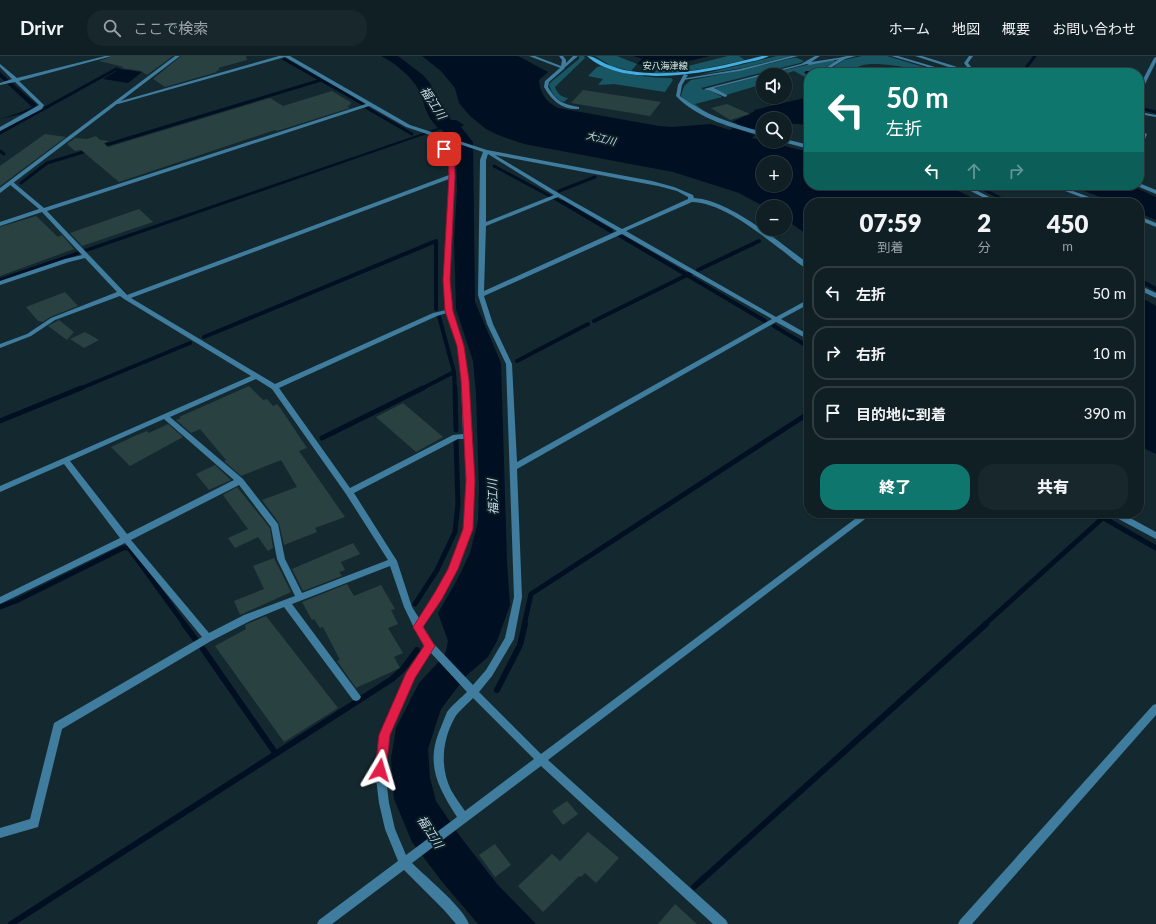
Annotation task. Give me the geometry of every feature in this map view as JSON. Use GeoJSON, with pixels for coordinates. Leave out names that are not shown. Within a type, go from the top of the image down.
{"type":"FeatureCollection","features":[{"type":"Feature","properties":{"kind":"main road","name":"安八海津線"},"geometry":{"type":"LineString","coordinates":[[589,56],[606,66],[625,71],[659,76],[685,77],[767,56]]}},
{"type":"Feature","properties":{"kind":"street"},"geometry":{"type":"LineString","coordinates":[[2,84],[110,56]]}},
{"type":"Feature","properties":{"kind":"street"},"geometry":{"type":"LineString","coordinates":[[0,192],[178,56]]}},
{"type":"Feature","properties":{"kind":"street"},"geometry":{"type":"LineString","coordinates":[[116,103],[284,56]]}},
{"type":"Feature","properties":{"kind":"street"},"geometry":{"type":"LineString","coordinates":[[287,56],[421,132],[483,150],[622,176],[662,186],[684,192],[691,196],[691,200]]}},
{"type":"Feature","properties":{"kind":"street"},"geometry":{"type":"LineString","coordinates":[[531,56],[563,68]]}},
{"type":"Feature","properties":{"kind":"street"},"geometry":{"type":"LineString","coordinates":[[561,56],[564,60],[563,68]]}},
{"type":"Feature","properties":{"kind":"street"},"geometry":{"type":"LineString","coordinates":[[576,56],[547,82],[546,87],[555,101],[560,105],[577,108]]}},
{"type":"Feature","properties":{"kind":"street"},"geometry":{"type":"LineString","coordinates":[[756,132],[733,125],[694,109],[678,96],[680,85],[685,77],[740,70],[796,56]]}},
{"type":"Feature","properties":{"kind":"street"},"geometry":{"type":"LineString","coordinates":[[803,64],[818,56]]}},
{"type":"Feature","properties":{"kind":"street"},"geometry":{"type":"LineString","coordinates":[[788,68],[854,56]]}},
{"type":"Feature","properties":{"kind":"street"},"geometry":{"type":"LineString","coordinates":[[893,56],[935,68]]}},
{"type":"Feature","properties":{"kind":"street"},"geometry":{"type":"LineString","coordinates":[[917,56],[957,68]]}},
{"type":"Feature","properties":{"kind":"street"},"geometry":{"type":"LineString","coordinates":[[970,68],[966,63],[971,56]]}},
{"type":"Feature","properties":{"kind":"street"},"geometry":{"type":"LineString","coordinates":[[805,58],[810,60]]}},
{"type":"Feature","properties":{"kind":"street"},"geometry":{"type":"LineString","coordinates":[[830,68],[844,58]]}},
{"type":"Feature","properties":{"kind":"street"},"geometry":{"type":"LineString","coordinates":[[1144,82],[1156,58]]}},
{"type":"Feature","properties":{"kind":"street"},"geometry":{"type":"LineString","coordinates":[[0,65],[15,81],[42,105],[40,108],[0,129]]}},
{"type":"Feature","properties":{"kind":"street"},"geometry":{"type":"LineString","coordinates":[[725,96],[708,89],[756,76]]}},
{"type":"Feature","properties":{"kind":"street"},"geometry":{"type":"LineString","coordinates":[[0,224],[370,104]]}},
{"type":"Feature","properties":{"kind":"street"},"geometry":{"type":"LineString","coordinates":[[1144,114],[1156,116]]}},
{"type":"Feature","properties":{"kind":"street"},"geometry":{"type":"LineString","coordinates":[[418,627],[453,569],[468,529],[470,480],[465,380],[461,346],[449,311],[446,280],[452,176],[451,154],[437,144],[431,134]]}},
{"type":"Feature","properties":{"kind":"street"},"geometry":{"type":"LineString","coordinates":[[792,142],[804,146]]}},
{"type":"Feature","properties":{"kind":"street"},"geometry":{"type":"LineString","coordinates":[[483,150],[555,196],[621,231],[804,335]]}},
{"type":"Feature","properties":{"kind":"street"},"geometry":{"type":"LineString","coordinates":[[460,820],[441,778],[438,758],[441,738],[451,715],[489,673],[509,639],[518,598],[509,364],[490,324],[481,295],[483,150]]}},
{"type":"Feature","properties":{"kind":"street"},"geometry":{"type":"LineString","coordinates":[[0,346],[29,335],[53,319],[124,296],[452,176]]}},
{"type":"Feature","properties":{"kind":"street"},"geometry":{"type":"LineString","coordinates":[[11,183],[43,210],[124,296],[275,387],[349,492],[393,561],[408,607],[418,627],[431,647],[472,691],[541,760],[722,924]]}},
{"type":"Feature","properties":{"kind":"street"},"geometry":{"type":"LineString","coordinates":[[1144,187],[1156,192]]}},
{"type":"Feature","properties":{"kind":"street"},"geometry":{"type":"LineString","coordinates":[[972,190],[988,198]]}},
{"type":"Feature","properties":{"kind":"street"},"geometry":{"type":"LineString","coordinates":[[1066,190],[1088,198]]}},
{"type":"Feature","properties":{"kind":"street"},"geometry":{"type":"LineString","coordinates":[[483,225],[555,196]]}},
{"type":"Feature","properties":{"kind":"street"},"geometry":{"type":"LineString","coordinates":[[481,295],[696,198],[707,201],[731,213],[804,264]]}},
{"type":"Feature","properties":{"kind":"street"},"geometry":{"type":"LineString","coordinates":[[1144,220],[1156,225]]}},
{"type":"Feature","properties":{"kind":"street"},"geometry":{"type":"LineString","coordinates":[[0,283],[84,254]]}},
{"type":"Feature","properties":{"kind":"street"},"geometry":{"type":"LineString","coordinates":[[1144,290],[1156,296]]}},
{"type":"Feature","properties":{"kind":"street"},"geometry":{"type":"LineString","coordinates":[[514,468],[804,304]]}},
{"type":"Feature","properties":{"kind":"street"},"geometry":{"type":"LineString","coordinates":[[275,387],[434,314],[449,311]]}},
{"type":"Feature","properties":{"kind":"street"},"geometry":{"type":"LineString","coordinates":[[0,489],[256,376]]}},
{"type":"Feature","properties":{"kind":"street"},"geometry":{"type":"LineString","coordinates":[[165,416],[240,481],[275,526],[281,559],[300,597]]}},
{"type":"Feature","properties":{"kind":"street"},"geometry":{"type":"LineString","coordinates":[[349,492],[456,437],[467,436]]}},
{"type":"Feature","properties":{"kind":"street"},"geometry":{"type":"LineString","coordinates":[[65,460],[126,539],[208,638]]}},
{"type":"Feature","properties":{"kind":"street"},"geometry":{"type":"LineString","coordinates":[[0,601],[240,481]]}},
{"type":"Feature","properties":{"kind":"street"},"geometry":{"type":"LineString","coordinates":[[322,924],[862,518]]}},
{"type":"Feature","properties":{"kind":"street"},"geometry":{"type":"LineString","coordinates":[[1123,518],[1156,536]]}},
{"type":"Feature","properties":{"kind":"street"},"geometry":{"type":"LineString","coordinates":[[0,833],[34,823],[58,726],[208,638],[246,618],[393,561]]}},
{"type":"Feature","properties":{"kind":"street"},"geometry":{"type":"LineString","coordinates":[[286,603],[356,697]]}},
{"type":"Feature","properties":{"kind":"street"},"geometry":{"type":"LineString","coordinates":[[431,647],[410,676],[384,735],[380,770],[384,803],[390,829],[407,861],[463,924]]}},
{"type":"Feature","properties":{"kind":"street"},"geometry":{"type":"LineString","coordinates":[[964,924],[1156,708]]}},
{"type":"Feature","properties":{"kind":"shaded area"},"geometry":{"type":"Polygon","coordinates":[[[579,56],[584,56],[585,58],[555,87],[563,97],[568,98],[564,102],[561,101],[555,96],[549,85],[579,59],[579,56]]]}},
{"type":"Feature","properties":{"kind":"shaded area"},"geometry":{"type":"Polygon","coordinates":[[[595,56],[617,56],[637,64],[631,71],[611,66],[595,56]]]}},
{"type":"Feature","properties":{"kind":"shaded area"},"geometry":{"type":"Polygon","coordinates":[[[728,56],[739,56],[745,60],[689,71],[654,73],[660,67],[684,67],[728,56]]]}},
{"type":"Feature","properties":{"kind":"shaded area"},"geometry":{"type":"Polygon","coordinates":[[[777,56],[791,56],[742,68],[699,75],[777,56]]]}},
{"type":"Feature","properties":{"kind":"shaded area"},"geometry":{"type":"Polygon","coordinates":[[[862,56],[887,56],[927,68],[909,68],[872,64],[862,65],[857,68],[832,68],[844,60],[862,56]]]}},
{"type":"Feature","properties":{"kind":"shaded area"},"geometry":{"type":"Polygon","coordinates":[[[793,58],[804,61],[780,68],[756,68],[756,74],[701,88],[704,90],[710,90],[722,97],[695,104],[705,112],[688,103],[681,96],[684,86],[691,80],[739,71],[793,58]]]}},
{"type":"Feature","properties":{"kind":"shaded area"},"geometry":{"type":"Polygon","coordinates":[[[829,60],[834,60],[835,62],[826,68],[804,68],[804,76],[794,71],[792,72],[792,68],[829,60]]]}},
{"type":"Feature","properties":{"kind":"shaded area"},"geometry":{"type":"Polygon","coordinates":[[[600,66],[635,75],[671,78],[673,80],[665,92],[614,84],[598,85],[603,79],[588,76],[600,66]]]}},
{"type":"Feature","properties":{"kind":"shaded area"},"geometry":{"type":"Polygon","coordinates":[[[756,77],[756,86],[726,95],[715,89],[756,77]]]}},
{"type":"Feature","properties":{"kind":"water","name":"福江川"},"geometry":{"type":"Polygon","coordinates":[[[381,56],[398,56],[423,75],[430,83],[442,108],[451,120],[456,120],[464,125],[461,127],[473,142],[475,302],[501,363],[507,562],[510,605],[497,641],[488,657],[466,676],[441,709],[428,749],[430,778],[436,801],[459,835],[497,884],[536,924],[478,924],[443,883],[412,842],[394,799],[391,758],[396,728],[419,683],[445,655],[448,641],[438,613],[457,580],[470,553],[478,521],[479,488],[476,394],[473,361],[456,309],[454,241],[457,189],[456,149],[452,140],[441,129],[0,282],[0,278],[438,128],[429,117],[421,95],[415,84],[400,68],[381,56]]]}},
{"type":"Feature","properties":{"kind":"water","name":"大江川"},"geometry":{"type":"Polygon","coordinates":[[[422,56],[518,56],[548,72],[539,80],[542,93],[550,103],[558,108],[659,126],[672,127],[711,124],[730,130],[733,128],[755,135],[752,138],[756,139],[756,148],[792,148],[804,151],[804,190],[956,190],[973,198],[804,198],[804,232],[792,224],[792,200],[756,200],[756,202],[739,193],[673,172],[524,144],[486,129],[470,116],[459,103],[455,88],[441,71],[422,56]]]}},
{"type":"Feature","properties":{"kind":"water"},"geometry":{"type":"Polygon","coordinates":[[[633,56],[710,56],[689,61],[664,62],[660,67],[637,64],[642,59],[633,56]]]}},
{"type":"Feature","properties":{"kind":"water"},"geometry":{"type":"Polygon","coordinates":[[[120,69],[142,72],[128,83],[103,79],[120,69]]]}},
{"type":"Feature","properties":{"kind":"water"},"geometry":{"type":"Polygon","coordinates":[[[0,72],[37,105],[25,113],[0,119],[32,107],[0,77],[0,72]]]}},
{"type":"Feature","properties":{"kind":"water"},"geometry":{"type":"Polygon","coordinates":[[[804,98],[804,125],[792,124],[792,112],[756,112],[756,129],[754,130],[732,122],[755,111],[754,110],[779,104],[792,104],[792,101],[804,98]]]}},
{"type":"Feature","properties":{"kind":"water"},"geometry":{"type":"Polygon","coordinates":[[[1081,190],[1141,190],[1156,197],[1156,220],[1144,215],[1144,198],[1103,198],[1081,190]]]}},
{"type":"Feature","properties":{"kind":"water"},"geometry":{"type":"Polygon","coordinates":[[[1144,299],[1156,306],[1156,454],[1144,448],[1144,299]]]}},
{"type":"Feature","properties":{"kind":"building"},"geometry":{"type":"Polygon","coordinates":[[[113,56],[173,56],[147,75],[141,71],[121,68],[124,67],[99,61],[113,56]]]}},
{"type":"Feature","properties":{"kind":"building"},"geometry":{"type":"Polygon","coordinates":[[[181,56],[246,56],[247,60],[218,68],[220,70],[216,71],[217,72],[165,87],[153,79],[181,56]]]}},
{"type":"Feature","properties":{"kind":"building"},"geometry":{"type":"Polygon","coordinates":[[[583,90],[661,102],[650,116],[571,103],[583,90]]]}},
{"type":"Feature","properties":{"kind":"building"},"geometry":{"type":"Polygon","coordinates":[[[332,91],[352,103],[349,104],[351,105],[347,106],[350,108],[277,131],[275,130],[119,182],[81,150],[75,151],[67,144],[75,138],[87,139],[96,136],[100,140],[109,141],[104,143],[108,147],[270,98],[283,106],[332,91]]]}},
{"type":"Feature","properties":{"kind":"building"},"geometry":{"type":"Polygon","coordinates":[[[727,104],[750,114],[730,120],[711,108],[727,104]]]}},
{"type":"Feature","properties":{"kind":"building"},"geometry":{"type":"Polygon","coordinates":[[[45,134],[66,137],[0,186],[0,166],[45,134]]]}},
{"type":"Feature","properties":{"kind":"building"},"geometry":{"type":"Polygon","coordinates":[[[139,209],[153,222],[82,246],[70,233],[139,209]]]}},
{"type":"Feature","properties":{"kind":"building"},"geometry":{"type":"Polygon","coordinates":[[[36,216],[58,237],[62,235],[74,249],[0,276],[0,227],[36,216]]]}},
{"type":"Feature","properties":{"kind":"building"},"geometry":{"type":"Polygon","coordinates":[[[65,292],[78,306],[50,317],[43,322],[38,321],[26,307],[65,292]]]}},
{"type":"Feature","properties":{"kind":"building"},"geometry":{"type":"Polygon","coordinates":[[[59,320],[74,332],[67,340],[48,326],[59,320]]]}},
{"type":"Feature","properties":{"kind":"building"},"geometry":{"type":"Polygon","coordinates":[[[85,332],[99,340],[84,348],[70,339],[85,332]]]}},
{"type":"Feature","properties":{"kind":"building"},"geometry":{"type":"Polygon","coordinates":[[[249,386],[263,400],[267,399],[273,406],[277,404],[281,409],[307,448],[299,451],[345,517],[315,528],[317,532],[284,545],[279,523],[262,500],[297,487],[281,460],[241,476],[224,461],[226,460],[200,429],[191,433],[176,420],[181,418],[179,417],[249,386]]]}},
{"type":"Feature","properties":{"kind":"building"},"geometry":{"type":"Polygon","coordinates":[[[403,403],[443,437],[416,452],[376,417],[403,403]]]}},
{"type":"Feature","properties":{"kind":"building"},"geometry":{"type":"Polygon","coordinates":[[[168,424],[183,437],[130,466],[111,447],[137,435],[147,431],[149,433],[168,424]]]}},
{"type":"Feature","properties":{"kind":"building"},"geometry":{"type":"Polygon","coordinates":[[[215,465],[231,480],[209,490],[196,474],[215,465]]]}},
{"type":"Feature","properties":{"kind":"building"},"geometry":{"type":"Polygon","coordinates":[[[237,487],[270,528],[273,548],[268,551],[258,537],[235,548],[228,538],[248,529],[223,495],[237,487]]]}},
{"type":"Feature","properties":{"kind":"building"},"geometry":{"type":"Polygon","coordinates":[[[353,543],[360,554],[341,562],[345,570],[339,572],[342,576],[303,591],[292,569],[353,543]]]}},
{"type":"Feature","properties":{"kind":"building"},"geometry":{"type":"Polygon","coordinates":[[[274,558],[291,592],[240,615],[234,601],[264,589],[253,566],[274,558]]]}},
{"type":"Feature","properties":{"kind":"building"},"geometry":{"type":"Polygon","coordinates":[[[347,584],[354,596],[381,585],[395,609],[391,610],[398,624],[388,628],[403,653],[394,657],[400,668],[356,688],[337,661],[340,660],[323,627],[320,628],[314,619],[312,620],[302,602],[347,584]]]}},
{"type":"Feature","properties":{"kind":"building"},"geometry":{"type":"Polygon","coordinates":[[[266,616],[338,708],[284,742],[215,646],[246,629],[245,625],[266,616]]]}},
{"type":"Feature","properties":{"kind":"building"},"geometry":{"type":"Polygon","coordinates":[[[567,801],[578,814],[563,825],[552,811],[567,801]]]}},
{"type":"Feature","properties":{"kind":"building"},"geometry":{"type":"Polygon","coordinates":[[[588,832],[619,858],[596,883],[585,873],[581,877],[579,876],[543,912],[518,886],[552,854],[560,861],[588,832]]]}},
{"type":"Feature","properties":{"kind":"building"},"geometry":{"type":"Polygon","coordinates":[[[495,844],[511,865],[495,877],[479,855],[495,844]]]}},
{"type":"Feature","properties":{"kind":"building"},"geometry":{"type":"Polygon","coordinates":[[[675,904],[697,924],[658,924],[675,904]]]}},
{"type":"Feature","properties":{"kind":"waterway"},"geometry":{"type":"LineString","coordinates":[[1026,68],[1035,56]]}},
{"type":"Feature","properties":{"kind":"waterway"},"geometry":{"type":"LineString","coordinates":[[284,59],[321,80]]}},
{"type":"Feature","properties":{"kind":"waterway"},"geometry":{"type":"LineString","coordinates":[[0,133],[116,69],[119,70]]}},
{"type":"Feature","properties":{"kind":"waterway"},"geometry":{"type":"LineString","coordinates":[[99,147],[321,80]]}},
{"type":"Feature","properties":{"kind":"waterway"},"geometry":{"type":"LineString","coordinates":[[321,80],[363,104]]}},
{"type":"Feature","properties":{"kind":"waterway"},"geometry":{"type":"LineString","coordinates":[[367,108],[412,134]]}},
{"type":"Feature","properties":{"kind":"waterway"},"geometry":{"type":"LineString","coordinates":[[1144,109],[1156,112]]}},
{"type":"Feature","properties":{"kind":"waterway"},"geometry":{"type":"LineString","coordinates":[[21,183],[47,163],[90,150]]}},
{"type":"Feature","properties":{"kind":"waterway"},"geometry":{"type":"LineString","coordinates":[[0,151],[4,154]]}},
{"type":"Feature","properties":{"kind":"waterway"},"geometry":{"type":"LineString","coordinates":[[494,166],[563,203]]}},
{"type":"Feature","properties":{"kind":"waterway"},"geometry":{"type":"LineString","coordinates":[[559,191],[595,177]]}},
{"type":"Feature","properties":{"kind":"waterway"},"geometry":{"type":"LineString","coordinates":[[985,190],[1000,198]]}},
{"type":"Feature","properties":{"kind":"waterway"},"geometry":{"type":"LineString","coordinates":[[562,202],[611,231]]}},
{"type":"Feature","properties":{"kind":"waterway"},"geometry":{"type":"LineString","coordinates":[[619,235],[687,275]]}},
{"type":"Feature","properties":{"kind":"waterway"},"geometry":{"type":"LineString","coordinates":[[204,337],[436,241],[436,309]]}},
{"type":"Feature","properties":{"kind":"waterway"},"geometry":{"type":"LineString","coordinates":[[698,270],[759,241]]}},
{"type":"Feature","properties":{"kind":"waterway"},"geometry":{"type":"LineString","coordinates":[[687,275],[691,273]]}},
{"type":"Feature","properties":{"kind":"waterway"},"geometry":{"type":"LineString","coordinates":[[594,321],[687,275]]}},
{"type":"Feature","properties":{"kind":"waterway"},"geometry":{"type":"LineString","coordinates":[[687,275],[765,321]]}},
{"type":"Feature","properties":{"kind":"waterway"},"geometry":{"type":"LineString","coordinates":[[1144,283],[1156,289]]}},
{"type":"Feature","properties":{"kind":"waterway"},"geometry":{"type":"LineString","coordinates":[[439,316],[454,372]]}},
{"type":"Feature","properties":{"kind":"waterway"},"geometry":{"type":"LineString","coordinates":[[517,361],[588,324]]}},
{"type":"Feature","properties":{"kind":"waterway"},"geometry":{"type":"LineString","coordinates":[[774,326],[804,344]]}},
{"type":"Feature","properties":{"kind":"waterway"},"geometry":{"type":"LineString","coordinates":[[79,389],[190,343]]}},
{"type":"Feature","properties":{"kind":"waterway"},"geometry":{"type":"LineString","coordinates":[[421,389],[454,372]]}},
{"type":"Feature","properties":{"kind":"waterway"},"geometry":{"type":"LineString","coordinates":[[454,372],[455,389]]}},
{"type":"Feature","properties":{"kind":"waterway"},"geometry":{"type":"LineString","coordinates":[[0,421],[81,388]]}},
{"type":"Feature","properties":{"kind":"waterway"},"geometry":{"type":"LineString","coordinates":[[455,388],[456,430]]}},
{"type":"Feature","properties":{"kind":"waterway"},"geometry":{"type":"LineString","coordinates":[[322,438],[421,389]]}},
{"type":"Feature","properties":{"kind":"waterway"},"geometry":{"type":"LineString","coordinates":[[524,625],[531,594],[804,416]]}},
{"type":"Feature","properties":{"kind":"waterway"},"geometry":{"type":"LineString","coordinates":[[415,604],[437,570],[455,532],[458,504],[456,440]]}},
{"type":"Feature","properties":{"kind":"waterway"},"geometry":{"type":"LineString","coordinates":[[984,625],[1103,518]]}},
{"type":"Feature","properties":{"kind":"waterway"},"geometry":{"type":"LineString","coordinates":[[1104,518],[1156,548]]}},
{"type":"Feature","properties":{"kind":"waterway"},"geometry":{"type":"LineString","coordinates":[[0,607],[16,601],[123,548],[129,548],[185,625]]}},
{"type":"Feature","properties":{"kind":"waterway"},"geometry":{"type":"LineString","coordinates":[[184,624],[196,640]]}},
{"type":"Feature","properties":{"kind":"waterway"},"geometry":{"type":"LineString","coordinates":[[497,690],[520,645],[525,624]]}},
{"type":"Feature","properties":{"kind":"waterway"},"geometry":{"type":"LineString","coordinates":[[694,887],[986,624]]}},
{"type":"Feature","properties":{"kind":"waterway"},"geometry":{"type":"LineString","coordinates":[[203,649],[276,754]]}},
{"type":"Feature","properties":{"kind":"waterway"},"geometry":{"type":"LineString","coordinates":[[276,754],[392,679],[402,670],[417,650]]}},
{"type":"Feature","properties":{"kind":"waterway"},"geometry":{"type":"LineString","coordinates":[[11,924],[276,754]]}},
{"type":"Feature","properties":{"kind":"route"},"geometry":{"type":"LineString","coordinates":[[380,770],[384,735],[410,676],[430,646],[418,627],[453,569],[468,529],[470,480],[465,380],[461,346],[449,311],[446,280],[452,176],[451,154],[444,149]]}}]}
